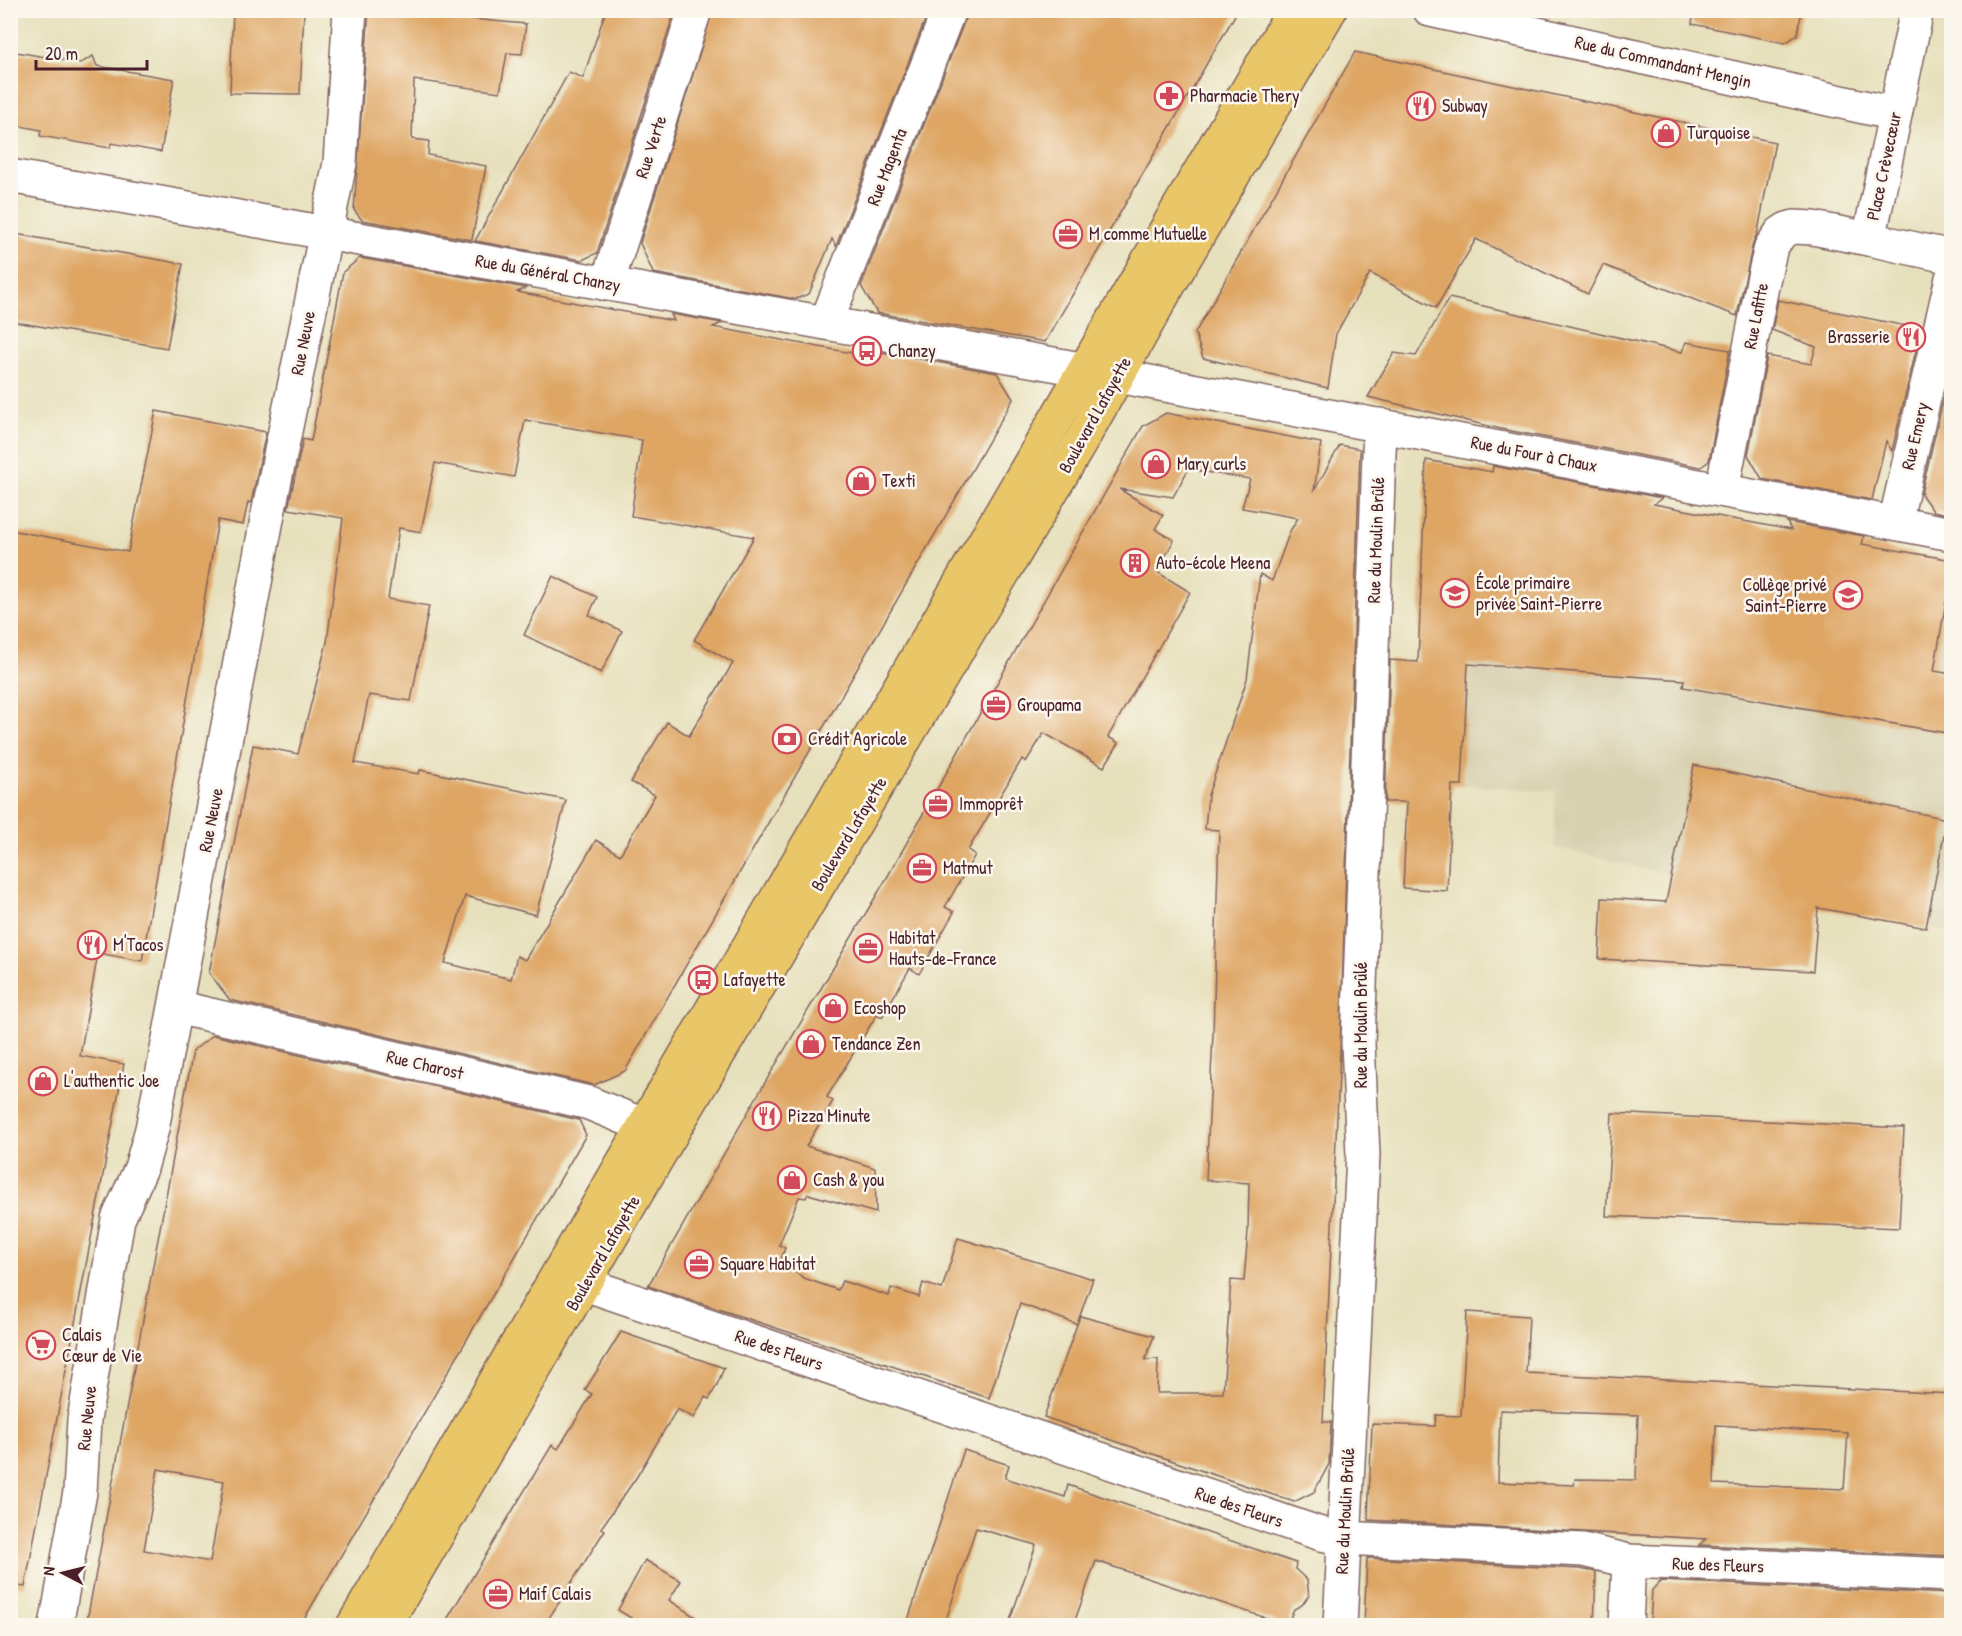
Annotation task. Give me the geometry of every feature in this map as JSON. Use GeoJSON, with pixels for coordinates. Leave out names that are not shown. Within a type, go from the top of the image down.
{"type":"FeatureCollection","features":[{"type":"Feature","properties":{"kind":"main road","name":"Boulevard Lafayette"},"geometry":{"type":"LineString","coordinates":[[384,1626],[571,1280],[657,1130],[1083,438],[1102,373],[1294,10]]}},
{"type":"Feature","properties":{"kind":"main road","name":"Boulevard Lafayette"},"geometry":{"type":"LineString","coordinates":[[1102,373],[1330,10]]}},
{"type":"Feature","properties":{"kind":"main road","name":"Boulevard Lafayette"},"geometry":{"type":"LineString","coordinates":[[353,1626],[571,1280]]}},
{"type":"Feature","properties":{"kind":"street","name":"Rue Neuve"},"geometry":{"type":"LineString","coordinates":[[56,1626],[80,1492],[84,1420],[118,1219],[144,1158],[152,1130],[267,519],[340,163],[350,10]]}},
{"type":"Feature","properties":{"kind":"street","name":"Rue Verte"},"geometry":{"type":"LineString","coordinates":[[608,284],[695,10]]}},
{"type":"Feature","properties":{"kind":"street","name":"Rue Magenta"},"geometry":{"type":"LineString","coordinates":[[826,323],[949,10]]}},
{"type":"Feature","properties":{"kind":"street","name":"Rue du Commandant Mengin"},"geometry":{"type":"LineString","coordinates":[[1430,10],[1895,114]]}},
{"type":"Feature","properties":{"kind":"street","name":"Place Crèvecœur"},"geometry":{"type":"LineString","coordinates":[[1917,10],[1869,239],[1952,257]]}},
{"type":"Feature","properties":{"kind":"street","name":"Rue du Général Chanzy"},"geometry":{"type":"LineString","coordinates":[[10,176],[1102,373]]}},
{"type":"Feature","properties":{"kind":"street","name":"Rue Lafitte"},"geometry":{"type":"LineString","coordinates":[[1722,490],[1771,247],[1781,233],[1794,227],[1813,228],[1869,239]]}},
{"type":"Feature","properties":{"kind":"street","name":"Rue Emery"},"geometry":{"type":"LineString","coordinates":[[1895,523],[1952,278]]}},
{"type":"Feature","properties":{"kind":"street","name":"Rue du Four à Chaux"},"geometry":{"type":"LineString","coordinates":[[1102,373],[1952,534]]}},
{"type":"Feature","properties":{"kind":"street","name":"Rue du Moulin Brûlé"},"geometry":{"type":"LineString","coordinates":[[1340,1626],[1363,1155],[1358,1043],[1380,425]]}},
{"type":"Feature","properties":{"kind":"street","name":"Rue Charost"},"geometry":{"type":"LineString","coordinates":[[176,1007],[589,1103],[657,1130]]}},
{"type":"Feature","properties":{"kind":"street","name":"Rue des Fleurs"},"geometry":{"type":"LineString","coordinates":[[571,1280],[1304,1530],[1343,1538],[1583,1550],[1629,1561],[1952,1575]]}},
{"type":"Feature","properties":{"kind":"street"},"geometry":{"type":"LineString","coordinates":[[1626,1626],[1629,1561]]}},
{"type":"Feature","properties":{"kind":"shaded area"},"geometry":{"type":"Polygon","coordinates":[[[1426,463],[1951,560],[1951,932],[1786,902],[1785,898],[1671,875],[1555,847],[1555,791],[1399,781],[1404,661],[1418,661],[1426,463]]]}},
{"type":"Feature","properties":{"kind":"building"},"geometry":{"type":"Polygon","coordinates":[[[233,10],[304,10],[300,94],[230,93],[233,10]]]}},
{"type":"Feature","properties":{"kind":"building"},"geometry":{"type":"Polygon","coordinates":[[[369,10],[440,10],[440,16],[526,24],[522,54],[507,53],[500,92],[414,80],[412,139],[429,141],[428,155],[486,166],[472,240],[362,220],[354,210],[369,10]]]}},
{"type":"Feature","properties":{"kind":"building"},"geometry":{"type":"Polygon","coordinates":[[[606,10],[675,10],[597,253],[582,260],[475,241],[569,72],[583,78],[606,10]]]}},
{"type":"Feature","properties":{"kind":"building"},"geometry":{"type":"Polygon","coordinates":[[[713,10],[929,10],[836,246],[832,239],[809,294],[795,299],[653,273],[640,243],[713,10]]]}},
{"type":"Feature","properties":{"kind":"building"},"geometry":{"type":"Polygon","coordinates":[[[967,10],[1238,10],[1045,342],[877,313],[861,286],[967,10]]]}},
{"type":"Feature","properties":{"kind":"building"},"geometry":{"type":"Polygon","coordinates":[[[1694,10],[1802,10],[1797,35],[1785,43],[1692,24],[1694,10]]]}},
{"type":"Feature","properties":{"kind":"building"},"geometry":{"type":"Polygon","coordinates":[[[10,51],[81,63],[93,56],[97,66],[174,79],[161,152],[111,143],[110,148],[40,136],[41,130],[10,124],[10,51]]]}},
{"type":"Feature","properties":{"kind":"building"},"geometry":{"type":"Polygon","coordinates":[[[1355,52],[1775,142],[1758,231],[1753,243],[1737,316],[1603,265],[1588,294],[1476,239],[1436,308],[1370,273],[1336,334],[1328,388],[1203,358],[1195,333],[1355,52]]]}},
{"type":"Feature","properties":{"kind":"building"},"geometry":{"type":"Polygon","coordinates":[[[10,233],[183,264],[167,348],[10,321],[10,233]]]}},
{"type":"Feature","properties":{"kind":"building"},"geometry":{"type":"Polygon","coordinates":[[[360,258],[526,288],[517,292],[674,321],[671,314],[722,323],[713,327],[862,355],[865,349],[997,373],[1013,399],[625,1071],[594,1085],[230,1000],[209,973],[253,745],[298,754],[327,642],[343,518],[288,509],[303,439],[311,441],[343,272],[360,258]],[[525,420],[514,477],[435,463],[421,532],[399,528],[388,599],[429,606],[411,701],[369,695],[355,763],[419,774],[420,770],[566,800],[536,915],[465,896],[445,963],[511,979],[517,956],[525,960],[596,840],[620,855],[655,795],[631,782],[667,722],[689,736],[733,663],[694,640],[754,537],[631,516],[642,440],[525,420]]]}},
{"type":"Feature","properties":{"kind":"building"},"geometry":{"type":"Polygon","coordinates":[[[1449,298],[1682,352],[1686,342],[1730,350],[1709,461],[1701,467],[1501,429],[1368,397],[1394,353],[1416,356],[1449,298]]]}},
{"type":"Feature","properties":{"kind":"building"},"geometry":{"type":"Polygon","coordinates":[[[1778,300],[1921,329],[1892,451],[1886,441],[1872,500],[1762,479],[1748,455],[1767,356],[1811,364],[1816,347],[1772,330],[1778,300]]]}},
{"type":"Feature","properties":{"kind":"building"},"geometry":{"type":"Polygon","coordinates":[[[1952,363],[1952,515],[1933,511],[1921,494],[1952,363]]]}},
{"type":"Feature","properties":{"kind":"building","name":"Calais Cœur de Vie"},"geometry":{"type":"Polygon","coordinates":[[[156,411],[266,432],[251,503],[248,502],[243,525],[218,520],[142,961],[98,953],[80,1056],[124,1064],[25,1587],[10,1585],[10,530],[128,552],[156,411]]]}},
{"type":"Feature","properties":{"kind":"building"},"geometry":{"type":"Polygon","coordinates":[[[1166,413],[1321,443],[1314,491],[1340,445],[1360,449],[1340,1052],[1323,1422],[1331,1422],[1329,1464],[1314,1492],[1294,1502],[1044,1417],[1080,1316],[1154,1336],[1145,1360],[1158,1359],[1157,1393],[1223,1393],[1231,1280],[1244,1281],[1249,1183],[1206,1180],[1219,830],[1205,829],[1208,795],[1247,679],[1260,574],[1272,581],[1290,531],[1298,518],[1242,508],[1250,479],[1199,471],[1190,466],[1173,497],[1119,489],[1163,515],[1155,529],[1174,540],[1157,572],[1190,592],[1108,737],[1119,743],[1104,767],[1044,733],[1026,762],[1022,759],[968,850],[975,855],[945,907],[954,912],[919,974],[910,968],[882,1017],[877,1014],[827,1097],[833,1101],[806,1146],[875,1168],[876,1213],[808,1194],[806,1198],[799,1197],[779,1245],[785,1248],[780,1263],[804,1278],[838,1290],[842,1281],[889,1296],[891,1288],[919,1297],[923,1283],[942,1289],[958,1238],[1093,1279],[1077,1324],[1020,1304],[989,1398],[648,1286],[885,881],[1143,426],[1166,413]]]}},
{"type":"Feature","properties":{"kind":"building"},"geometry":{"type":"Polygon","coordinates":[[[1426,460],[1492,472],[1493,466],[1662,498],[1654,504],[1791,530],[1787,522],[1864,536],[1862,544],[1952,560],[1952,602],[1946,601],[1934,671],[1952,674],[1952,734],[1683,687],[1684,680],[1468,664],[1462,785],[1452,785],[1447,891],[1403,888],[1407,802],[1385,802],[1390,660],[1418,662],[1426,460]]]}},
{"type":"Feature","properties":{"kind":"building"},"geometry":{"type":"Polygon","coordinates":[[[553,576],[597,597],[589,615],[622,631],[601,673],[524,635],[553,576]]]}},
{"type":"Feature","properties":{"kind":"building"},"geometry":{"type":"Polygon","coordinates":[[[1694,765],[1947,819],[1926,928],[1818,908],[1813,971],[1599,959],[1602,898],[1666,902],[1694,765]]]}},
{"type":"Feature","properties":{"kind":"building"},"geometry":{"type":"Polygon","coordinates":[[[213,1035],[579,1120],[586,1135],[300,1626],[86,1626],[193,1051],[213,1035]],[[158,1469],[144,1550],[210,1562],[224,1481],[158,1469]]]}},
{"type":"Feature","properties":{"kind":"building"},"geometry":{"type":"Polygon","coordinates":[[[1612,1113],[1904,1128],[1899,1228],[1606,1216],[1612,1113]]]}},
{"type":"Feature","properties":{"kind":"building"},"geometry":{"type":"Polygon","coordinates":[[[1467,1312],[1529,1316],[1526,1373],[1952,1394],[1952,1556],[1699,1545],[1706,1539],[1368,1520],[1372,1424],[1435,1426],[1436,1415],[1461,1416],[1467,1312]],[[1500,1410],[1498,1482],[1574,1485],[1575,1479],[1636,1480],[1638,1415],[1500,1410]],[[1716,1425],[1714,1484],[1844,1489],[1848,1433],[1716,1425]]]}},
{"type":"Feature","properties":{"kind":"building"},"geometry":{"type":"Polygon","coordinates":[[[621,1332],[724,1368],[709,1399],[705,1397],[694,1418],[677,1409],[636,1478],[601,1528],[605,1530],[544,1626],[443,1626],[552,1445],[558,1449],[592,1394],[585,1390],[621,1332]]]}},
{"type":"Feature","properties":{"kind":"building"},"geometry":{"type":"Polygon","coordinates":[[[964,1450],[1009,1465],[1005,1478],[1065,1497],[1068,1485],[1296,1563],[1295,1569],[1307,1580],[1309,1595],[1302,1605],[1294,1609],[1287,1625],[1096,1561],[1073,1626],[1008,1626],[1036,1545],[976,1528],[944,1626],[906,1626],[964,1450]]]}},
{"type":"Feature","properties":{"kind":"building"},"geometry":{"type":"Polygon","coordinates":[[[1367,1558],[1580,1569],[1596,1572],[1594,1626],[1364,1626],[1367,1558]]]}},
{"type":"Feature","properties":{"kind":"building"},"geometry":{"type":"Polygon","coordinates":[[[645,1560],[681,1581],[669,1600],[709,1626],[644,1626],[618,1610],[645,1560]]]}},
{"type":"Feature","properties":{"kind":"building"},"geometry":{"type":"Polygon","coordinates":[[[1661,1581],[1952,1594],[1952,1626],[1650,1626],[1652,1590],[1661,1581]]]}},
{"type":"Feature","properties":{"kind":"place","name":"Pharmacie Thery"},"geometry":{"type":"Point","coordinates":[1169,96]}},
{"type":"Feature","properties":{"kind":"place","name":"Subway"},"geometry":{"type":"Point","coordinates":[1421,106]}},
{"type":"Feature","properties":{"kind":"place","name":"Turquoise"},"geometry":{"type":"Point","coordinates":[1666,133]}},
{"type":"Feature","properties":{"kind":"place","name":"M comme Mutuelle"},"geometry":{"type":"Point","coordinates":[1068,234]}},
{"type":"Feature","properties":{"kind":"place","name":"Brasserie"},"geometry":{"type":"Point","coordinates":[1911,337]}},
{"type":"Feature","properties":{"kind":"place","name":"Chanzy"},"geometry":{"type":"Point","coordinates":[867,351]}},
{"type":"Feature","properties":{"kind":"place","name":"Mary curls"},"geometry":{"type":"Point","coordinates":[1156,464]}},
{"type":"Feature","properties":{"kind":"place","name":"Texti"},"geometry":{"type":"Point","coordinates":[861,481]}},
{"type":"Feature","properties":{"kind":"place","name":"Auto-école Meena"},"geometry":{"type":"Point","coordinates":[1135,563]}},
{"type":"Feature","properties":{"kind":"place","name":"École primaire privée Saint-Pierre"},"geometry":{"type":"Point","coordinates":[1455,593]}},
{"type":"Feature","properties":{"kind":"place","name":"Collège privé Saint-Pierre"},"geometry":{"type":"Point","coordinates":[1848,595]}},
{"type":"Feature","properties":{"kind":"place","name":"Groupama"},"geometry":{"type":"Point","coordinates":[996,705]}},
{"type":"Feature","properties":{"kind":"place","name":"Crédit Agricole"},"geometry":{"type":"Point","coordinates":[787,739]}},
{"type":"Feature","properties":{"kind":"place","name":"Immoprêt"},"geometry":{"type":"Point","coordinates":[938,804]}},
{"type":"Feature","properties":{"kind":"place","name":"Matmut"},"geometry":{"type":"Point","coordinates":[922,868]}},
{"type":"Feature","properties":{"kind":"place","name":"M'Tacos"},"geometry":{"type":"Point","coordinates":[92,945]}},
{"type":"Feature","properties":{"kind":"place","name":"Habitat Hauts-de-France"},"geometry":{"type":"Point","coordinates":[868,948]}},
{"type":"Feature","properties":{"kind":"place","name":"Lafayette"},"geometry":{"type":"Point","coordinates":[703,980]}},
{"type":"Feature","properties":{"kind":"place","name":"Ecoshop"},"geometry":{"type":"Point","coordinates":[833,1008]}},
{"type":"Feature","properties":{"kind":"place","name":"Tendance Zen"},"geometry":{"type":"Point","coordinates":[811,1044]}},
{"type":"Feature","properties":{"kind":"place","name":"L'authentic Joe"},"geometry":{"type":"Point","coordinates":[43,1081]}},
{"type":"Feature","properties":{"kind":"place","name":"Pizza Minute"},"geometry":{"type":"Point","coordinates":[767,1116]}},
{"type":"Feature","properties":{"kind":"place","name":"Cash & you"},"geometry":{"type":"Point","coordinates":[792,1180]}},
{"type":"Feature","properties":{"kind":"place","name":"Square Habitat"},"geometry":{"type":"Point","coordinates":[699,1264]}},
{"type":"Feature","properties":{"kind":"place","name":"Calais Cœur de Vie"},"geometry":{"type":"Point","coordinates":[41,1345]}},
{"type":"Feature","properties":{"kind":"place","name":"Maif Calais"},"geometry":{"type":"Point","coordinates":[498,1594]}}]}
